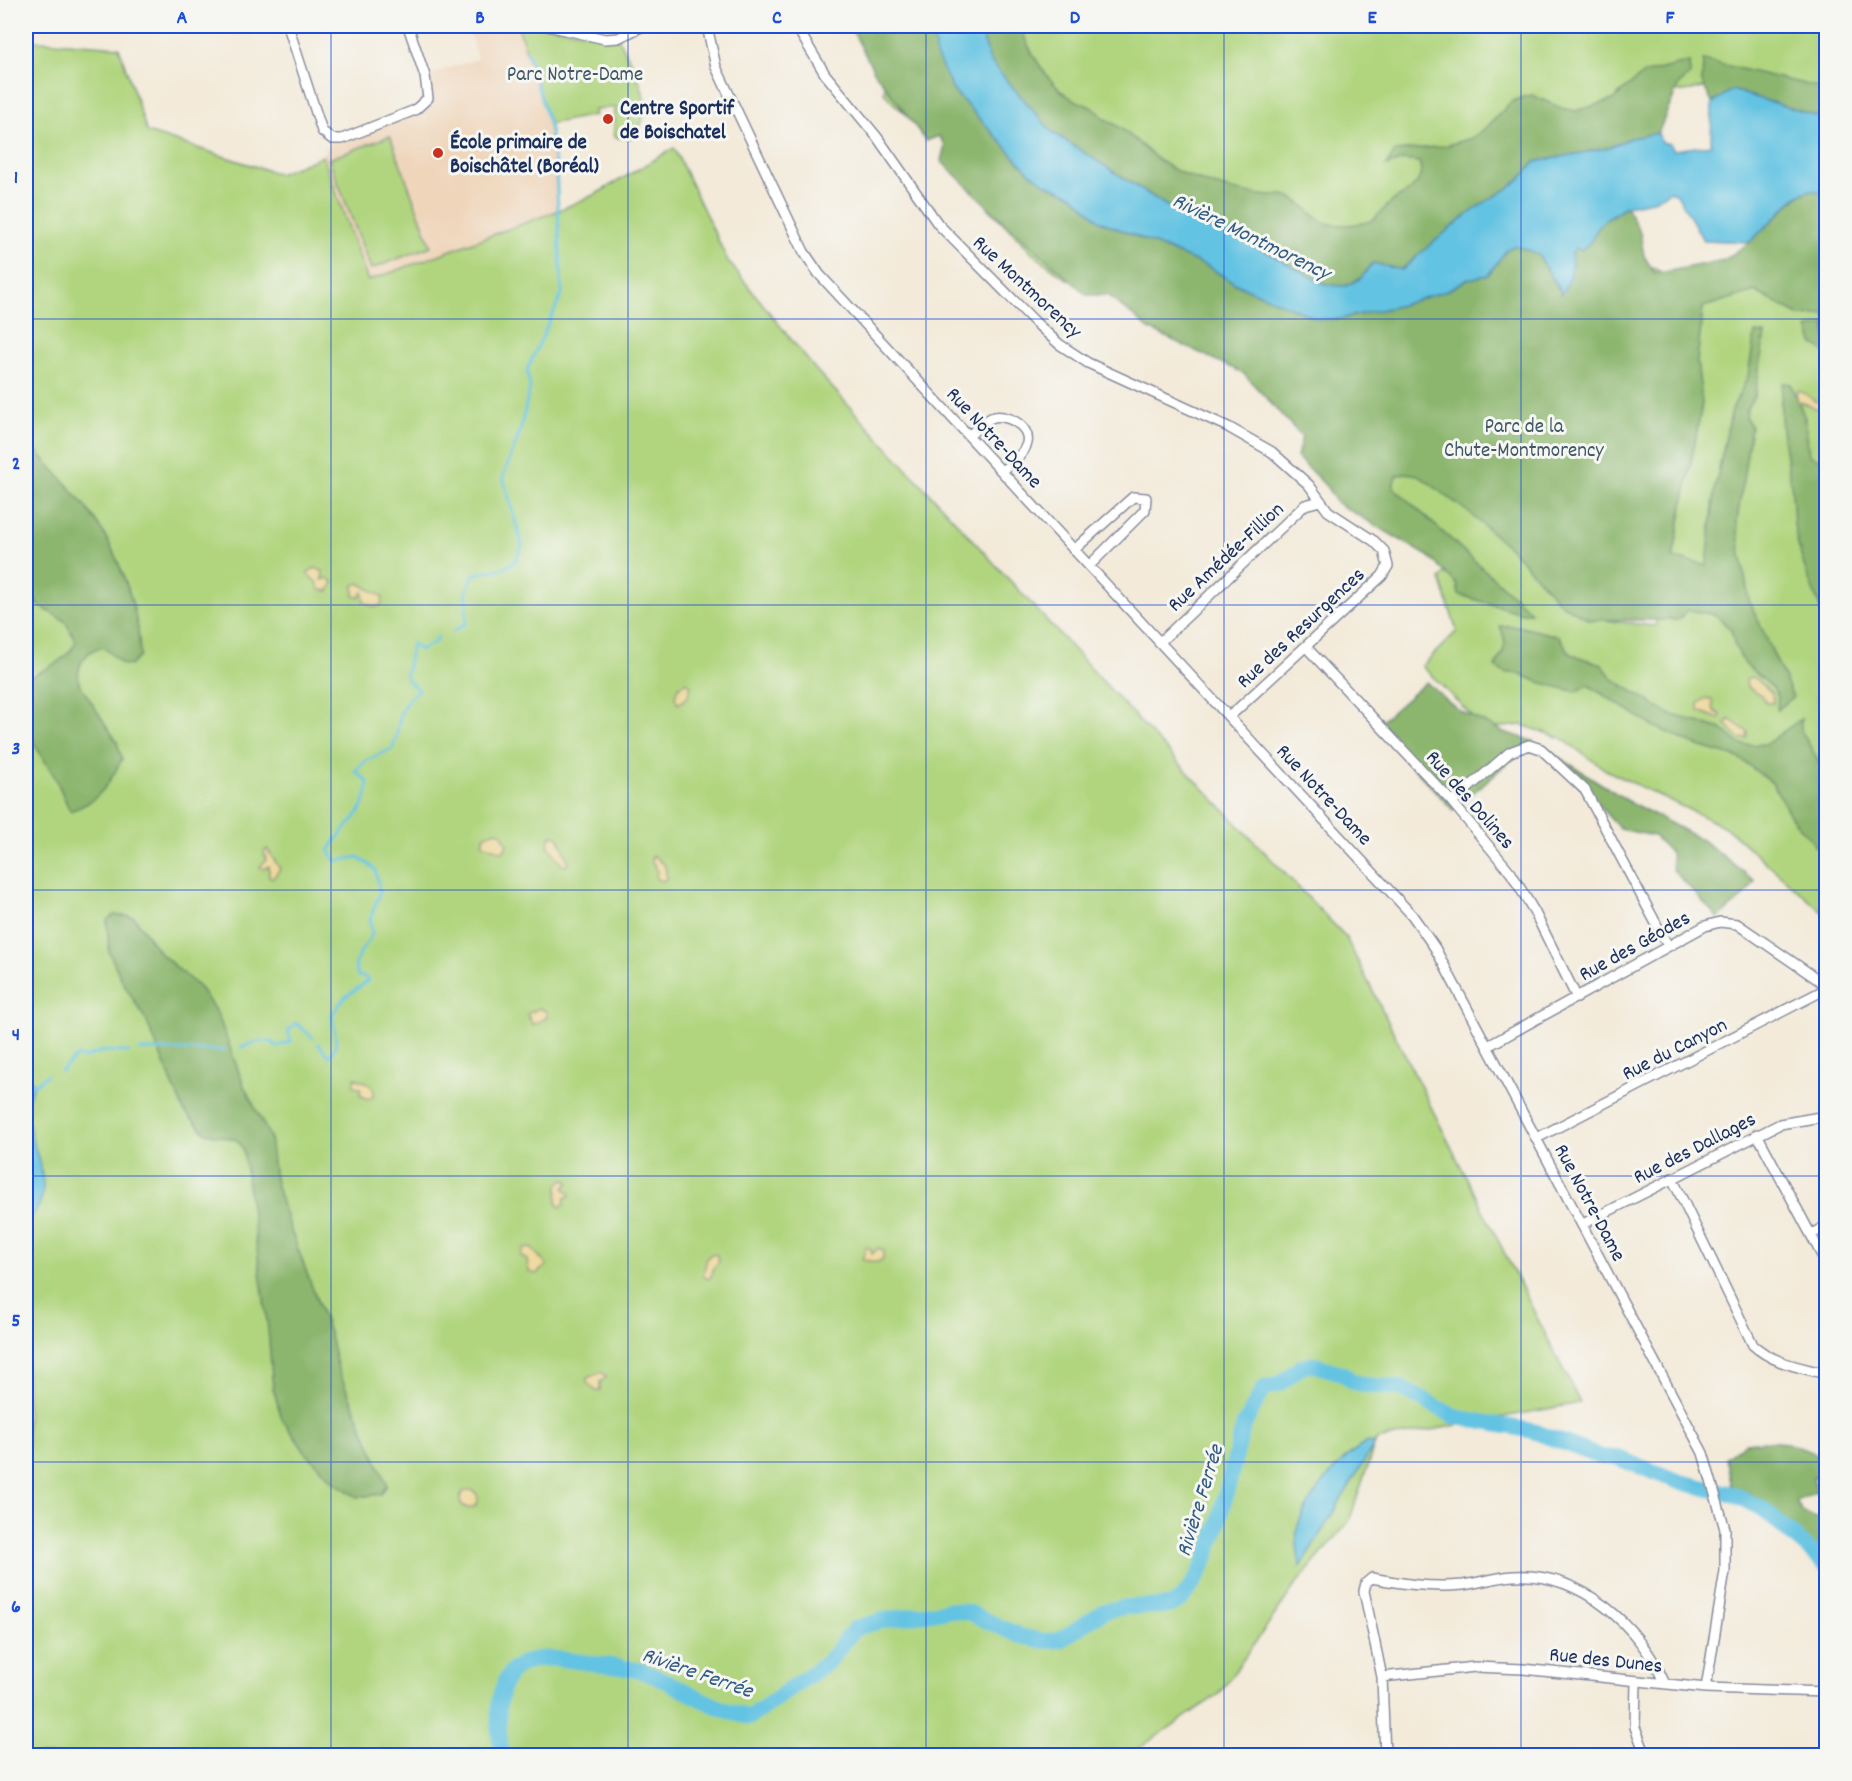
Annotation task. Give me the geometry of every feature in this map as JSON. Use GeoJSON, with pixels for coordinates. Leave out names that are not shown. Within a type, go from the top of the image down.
{"type":"FeatureCollection","features":[{"type":"Feature","properties":{"kind":"street"},"geometry":{"type":"LineString","coordinates":[[288,26],[322,131],[332,139],[342,139],[415,110],[428,98],[425,76],[408,26]]}},
{"type":"Feature","properties":{"kind":"street"},"geometry":{"type":"LineString","coordinates":[[548,26],[605,39],[618,38],[629,28],[643,26]]}},
{"type":"Feature","properties":{"kind":"street","name":"Rue Notre-Dame"},"geometry":{"type":"LineString","coordinates":[[706,26],[716,67],[804,252],[819,274],[1076,549],[1089,566],[1412,915],[1435,948],[1703,1453],[1725,1529],[1725,1571],[1706,1688]]}},
{"type":"Feature","properties":{"kind":"street","name":"Rue Montmorency"},"geometry":{"type":"LineString","coordinates":[[796,26],[825,74],[877,137],[938,224],[1059,344],[1088,363],[1228,427],[1272,452],[1299,474],[1328,511],[1344,524],[1374,541],[1388,558]]}},
{"type":"Feature","properties":{"kind":"street"},"geometry":{"type":"LineString","coordinates":[[969,436],[990,418],[998,416],[1011,419],[1020,425],[1026,434],[1027,443],[1021,454],[1002,471]]}},
{"type":"Feature","properties":{"kind":"street"},"geometry":{"type":"LineString","coordinates":[[1076,549],[1133,497],[1146,498],[1145,510],[1089,566]]}},
{"type":"Feature","properties":{"kind":"street","name":"Rue Amédée-Fillion"},"geometry":{"type":"LineString","coordinates":[[1159,642],[1305,505],[1320,501]]}},
{"type":"Feature","properties":{"kind":"street","name":"Rue des Resurgences"},"geometry":{"type":"LineString","coordinates":[[1229,717],[1382,576],[1388,566],[1388,558]]}},
{"type":"Feature","properties":{"kind":"street","name":"Rue des Dolines"},"geometry":{"type":"LineString","coordinates":[[1306,647],[1452,802],[1511,873],[1534,911],[1577,998]]}},
{"type":"Feature","properties":{"kind":"street"},"geometry":{"type":"LineString","coordinates":[[1452,802],[1510,752],[1529,746],[1541,749],[1585,790],[1668,946]]}},
{"type":"Feature","properties":{"kind":"street","name":"Rue des Géodes"},"geometry":{"type":"LineString","coordinates":[[1488,1046],[1705,926],[1720,922],[1737,924],[1827,987]]}},
{"type":"Feature","properties":{"kind":"street","name":"Rue du Canyon"},"geometry":{"type":"LineString","coordinates":[[1537,1138],[1827,987]]}},
{"type":"Feature","properties":{"kind":"street","name":"Rue des Dallages"},"geometry":{"type":"LineString","coordinates":[[1582,1224],[1757,1134],[1780,1124],[1827,1116]]}},
{"type":"Feature","properties":{"kind":"street"},"geometry":{"type":"LineString","coordinates":[[1757,1134],[1827,1263]]}},
{"type":"Feature","properties":{"kind":"street"},"geometry":{"type":"LineString","coordinates":[[1672,1178],[1753,1345],[1764,1356],[1778,1362],[1827,1374]]}},
{"type":"Feature","properties":{"kind":"street"},"geometry":{"type":"LineString","coordinates":[[1812,1234],[1827,1226]]}},
{"type":"Feature","properties":{"kind":"street"},"geometry":{"type":"LineString","coordinates":[[1385,1755],[1382,1677],[1364,1591],[1366,1583],[1371,1578],[1429,1587],[1465,1585],[1514,1576],[1550,1580],[1588,1595],[1620,1618],[1642,1641],[1654,1658],[1665,1684]]}},
{"type":"Feature","properties":{"kind":"street","name":"Rue des Dunes"},"geometry":{"type":"LineString","coordinates":[[1382,1677],[1475,1667],[1523,1669],[1706,1688],[1827,1692]]}},
{"type":"Feature","properties":{"kind":"street"},"geometry":{"type":"LineString","coordinates":[[1636,1682],[1635,1727],[1646,1755]]}},
{"type":"Feature","properties":{"kind":"shaded area","name":"École primaire de Boischâtel (Boréal)"},"geometry":{"type":"Polygon","coordinates":[[[468,26],[518,26],[549,124],[556,170],[557,211],[368,281],[323,156],[332,139],[415,110],[428,98],[425,76],[477,59],[468,26]]]}},
{"type":"Feature","properties":{"kind":"green space","name":"Parc Notre-Dame"},"geometry":{"type":"Polygon","coordinates":[[[518,26],[548,26],[618,38],[637,75],[644,102],[644,115],[640,127],[631,139],[614,137],[615,107],[594,110],[595,115],[549,124],[518,26]]]}},
{"type":"Feature","properties":{"kind":"green space","name":"Parc de la Chute-Montmorency"},"geometry":{"type":"Polygon","coordinates":[[[850,26],[924,26],[935,44],[936,53],[953,90],[1029,172],[1046,184],[1074,196],[1100,221],[1207,266],[1236,284],[1318,319],[1339,319],[1398,306],[1448,290],[1468,279],[1488,275],[1507,249],[1515,245],[1538,254],[1561,293],[1571,276],[1572,253],[1576,247],[1581,250],[1590,242],[1600,224],[1626,206],[1640,232],[1644,256],[1655,274],[1724,260],[1750,242],[1798,196],[1810,190],[1826,193],[1826,314],[1800,316],[1755,291],[1703,307],[1697,361],[1702,404],[1673,558],[1707,565],[1715,487],[1732,409],[1748,376],[1755,333],[1765,334],[1755,395],[1747,408],[1746,418],[1751,426],[1737,521],[1749,600],[1793,697],[1777,710],[1778,697],[1773,688],[1745,664],[1735,646],[1731,630],[1716,615],[1688,610],[1678,620],[1590,620],[1562,605],[1514,552],[1468,512],[1418,475],[1405,473],[1396,476],[1393,487],[1531,612],[1522,613],[1459,595],[1457,584],[1428,556],[1337,503],[1326,486],[1297,457],[1302,437],[1243,373],[1149,329],[1108,295],[1087,295],[1003,221],[941,161],[945,145],[939,136],[926,141],[874,71],[850,26]]]}},
{"type":"Feature","properties":{"kind":"green space"},"geometry":{"type":"Polygon","coordinates":[[[851,26],[924,26],[1100,207],[1610,245],[1691,288],[1595,619],[1655,626],[1673,558],[1702,404],[1697,361],[1703,307],[1755,291],[1800,316],[1826,314],[1826,915],[1725,827],[1606,770],[1561,738],[1522,725],[1485,729],[1422,666],[1457,631],[1440,579],[1455,558],[1286,393],[1119,305],[1122,300],[1097,287],[1068,280],[1038,258],[988,208],[991,205],[944,138],[898,108],[884,93],[886,76],[851,26]]]}},
{"type":"Feature","properties":{"kind":"green space"},"geometry":{"type":"Polygon","coordinates":[[[979,26],[1020,26],[1039,64],[1060,90],[1072,99],[1097,111],[1157,159],[1177,171],[1223,188],[1259,195],[1290,197],[1316,217],[1334,225],[1369,222],[1416,183],[1421,174],[1419,162],[1403,160],[1386,166],[1395,151],[1444,146],[1472,138],[1488,126],[1511,102],[1532,95],[1561,108],[1576,111],[1612,100],[1643,74],[1689,62],[1690,75],[1679,84],[1658,133],[1631,138],[1607,148],[1535,162],[1516,182],[1460,220],[1401,270],[1373,263],[1361,278],[1346,286],[1326,285],[1231,232],[1167,206],[1052,132],[990,61],[979,26]]]}},
{"type":"Feature","properties":{"kind":"green space"},"geometry":{"type":"Polygon","coordinates":[[[1010,26],[1826,26],[1826,108],[1732,84],[1656,95],[1385,244],[1213,200],[1054,98],[1010,26]]]}},
{"type":"Feature","properties":{"kind":"green space"},"geometry":{"type":"Polygon","coordinates":[[[26,40],[119,47],[147,132],[279,174],[323,156],[368,281],[557,211],[596,194],[674,148],[728,261],[815,369],[1156,739],[1345,936],[1580,1403],[1376,1440],[1349,1522],[1297,1583],[1219,1694],[1129,1755],[27,1755],[26,40]]]}},
{"type":"Feature","properties":{"kind":"green space"},"geometry":{"type":"Polygon","coordinates":[[[1703,60],[1826,89],[1826,119],[1732,90],[1712,103],[1702,82],[1703,60]]]}},
{"type":"Feature","properties":{"kind":"green space"},"geometry":{"type":"Polygon","coordinates":[[[390,136],[431,246],[371,269],[329,159],[390,136]]]}},
{"type":"Feature","properties":{"kind":"green space"},"geometry":{"type":"Polygon","coordinates":[[[1826,324],[1826,354],[1813,343],[1808,328],[1826,324]]]}},
{"type":"Feature","properties":{"kind":"green space"},"geometry":{"type":"Polygon","coordinates":[[[1783,383],[1791,384],[1805,418],[1809,455],[1822,460],[1826,484],[1826,620],[1807,574],[1796,537],[1791,483],[1781,421],[1783,383]]]}},
{"type":"Feature","properties":{"kind":"green space"},"geometry":{"type":"Polygon","coordinates":[[[26,439],[76,496],[103,532],[129,592],[139,640],[140,656],[130,666],[122,664],[103,647],[91,651],[83,659],[78,676],[79,683],[117,742],[122,759],[96,797],[89,803],[70,811],[55,777],[26,731],[26,679],[62,659],[73,648],[76,641],[65,621],[38,605],[26,585],[26,439]]]}},
{"type":"Feature","properties":{"kind":"green space"},"geometry":{"type":"Polygon","coordinates":[[[1500,626],[1517,626],[1558,636],[1571,654],[1602,665],[1613,679],[1669,714],[1722,729],[1741,745],[1766,744],[1801,719],[1801,730],[1826,774],[1826,858],[1791,817],[1773,784],[1739,758],[1695,745],[1653,726],[1588,685],[1576,692],[1516,673],[1505,673],[1495,667],[1505,644],[1500,626]]]}},
{"type":"Feature","properties":{"kind":"green space"},"geometry":{"type":"Polygon","coordinates":[[[1426,682],[1460,711],[1504,732],[1533,741],[1453,810],[1375,727],[1426,682]]]}},
{"type":"Feature","properties":{"kind":"green space"},"geometry":{"type":"Polygon","coordinates":[[[1548,750],[1628,801],[1702,840],[1755,881],[1744,896],[1718,918],[1673,870],[1671,853],[1654,836],[1620,829],[1548,750]]]}},
{"type":"Feature","properties":{"kind":"green space"},"geometry":{"type":"Polygon","coordinates":[[[114,915],[134,917],[160,953],[201,989],[218,1015],[244,1086],[270,1137],[275,1179],[287,1220],[329,1332],[338,1369],[387,1485],[381,1494],[357,1497],[334,1482],[305,1452],[282,1419],[273,1388],[268,1329],[243,1149],[237,1140],[206,1133],[184,1111],[146,1020],[122,981],[109,952],[107,920],[114,915]]]}},
{"type":"Feature","properties":{"kind":"green space"},"geometry":{"type":"Polygon","coordinates":[[[1765,1441],[1787,1443],[1818,1454],[1826,1466],[1822,1476],[1813,1478],[1817,1492],[1796,1501],[1803,1512],[1826,1523],[1826,1555],[1751,1494],[1732,1487],[1726,1458],[1745,1443],[1765,1441]]]}},
{"type":"Feature","properties":{"kind":"sand"},"geometry":{"type":"Polygon","coordinates":[[[1799,390],[1823,406],[1823,411],[1798,401],[1796,393],[1799,390]]]}},
{"type":"Feature","properties":{"kind":"sand"},"geometry":{"type":"Polygon","coordinates":[[[315,568],[323,571],[322,580],[327,578],[333,582],[329,591],[320,590],[317,582],[308,575],[308,572],[315,568]]]}},
{"type":"Feature","properties":{"kind":"sand"},"geometry":{"type":"Polygon","coordinates":[[[359,583],[383,597],[381,605],[375,607],[364,602],[363,592],[359,597],[354,596],[354,585],[359,583]]]}},
{"type":"Feature","properties":{"kind":"sand"},"geometry":{"type":"Polygon","coordinates":[[[1750,677],[1755,678],[1772,693],[1773,703],[1766,703],[1761,695],[1747,687],[1746,680],[1750,677]]]}},
{"type":"Feature","properties":{"kind":"sand"},"geometry":{"type":"Polygon","coordinates":[[[687,682],[691,686],[687,698],[678,704],[675,697],[678,687],[687,682]]]}},
{"type":"Feature","properties":{"kind":"sand"},"geometry":{"type":"Polygon","coordinates":[[[1706,698],[1712,700],[1714,711],[1721,715],[1719,719],[1699,711],[1699,703],[1706,698]]]}},
{"type":"Feature","properties":{"kind":"sand"},"geometry":{"type":"Polygon","coordinates":[[[1729,719],[1748,732],[1747,738],[1740,739],[1726,724],[1729,719]]]}},
{"type":"Feature","properties":{"kind":"sand"},"geometry":{"type":"Polygon","coordinates":[[[497,831],[502,834],[507,845],[503,852],[482,842],[485,835],[497,831]]]}},
{"type":"Feature","properties":{"kind":"sand"},"geometry":{"type":"Polygon","coordinates":[[[555,835],[559,838],[569,863],[566,866],[561,864],[548,845],[551,836],[555,835]]]}},
{"type":"Feature","properties":{"kind":"sand"},"geometry":{"type":"Polygon","coordinates":[[[267,849],[280,869],[273,878],[269,876],[269,866],[263,869],[260,867],[266,860],[264,852],[267,849]]]}},
{"type":"Feature","properties":{"kind":"sand"},"geometry":{"type":"Polygon","coordinates":[[[653,855],[665,866],[667,877],[664,881],[656,879],[657,870],[651,860],[653,855]]]}},
{"type":"Feature","properties":{"kind":"sand"},"geometry":{"type":"Polygon","coordinates":[[[540,1008],[547,1012],[547,1017],[533,1025],[527,1014],[540,1008]]]}},
{"type":"Feature","properties":{"kind":"sand"},"geometry":{"type":"Polygon","coordinates":[[[355,1078],[368,1083],[374,1090],[373,1097],[368,1099],[360,1095],[361,1089],[353,1085],[355,1078]]]}},
{"type":"Feature","properties":{"kind":"sand"},"geometry":{"type":"Polygon","coordinates":[[[566,1179],[569,1182],[564,1188],[571,1195],[565,1198],[564,1205],[560,1207],[557,1204],[558,1185],[566,1179]]]}},
{"type":"Feature","properties":{"kind":"sand"},"geometry":{"type":"Polygon","coordinates":[[[866,1247],[871,1249],[872,1254],[878,1248],[883,1250],[883,1259],[878,1262],[862,1260],[866,1247]]]}},
{"type":"Feature","properties":{"kind":"sand"},"geometry":{"type":"Polygon","coordinates":[[[531,1248],[547,1265],[536,1274],[529,1272],[527,1260],[521,1256],[523,1249],[531,1248]]]}},
{"type":"Feature","properties":{"kind":"sand"},"geometry":{"type":"Polygon","coordinates":[[[711,1254],[717,1255],[719,1262],[708,1279],[703,1275],[707,1258],[711,1254]]]}},
{"type":"Feature","properties":{"kind":"sand"},"geometry":{"type":"Polygon","coordinates":[[[601,1372],[607,1377],[600,1382],[600,1390],[596,1391],[587,1383],[587,1378],[601,1372]]]}},
{"type":"Feature","properties":{"kind":"sand"},"geometry":{"type":"Polygon","coordinates":[[[469,1490],[475,1493],[478,1499],[475,1505],[469,1508],[463,1505],[460,1499],[463,1493],[469,1490]]]}},
{"type":"Feature","properties":{"kind":"water","name":"Rivière Montmorency"},"geometry":{"type":"Polygon","coordinates":[[[924,26],[979,26],[990,61],[1052,132],[1167,206],[1231,232],[1326,285],[1346,286],[1361,278],[1373,263],[1402,270],[1460,220],[1516,182],[1535,162],[1607,148],[1631,138],[1658,133],[1661,142],[1670,144],[1674,150],[1711,145],[1712,103],[1732,90],[1826,119],[1826,193],[1810,190],[1797,196],[1750,242],[1703,240],[1677,194],[1670,191],[1652,201],[1626,206],[1600,224],[1590,242],[1581,250],[1576,248],[1572,253],[1571,276],[1562,294],[1538,254],[1515,245],[1507,249],[1488,275],[1468,279],[1448,290],[1398,306],[1339,319],[1318,319],[1236,284],[1207,266],[1100,221],[1074,196],[1046,184],[1029,172],[953,90],[935,53],[935,44],[924,26]]]}},
{"type":"Feature","properties":{"kind":"water"},"geometry":{"type":"Polygon","coordinates":[[[32,1080],[34,1085],[28,1103],[28,1120],[42,1172],[43,1189],[38,1206],[26,1223],[26,1082],[32,1080]]]}},
{"type":"Feature","properties":{"kind":"water"},"geometry":{"type":"Polygon","coordinates":[[[1369,1442],[1375,1444],[1300,1567],[1297,1530],[1300,1519],[1315,1494],[1337,1467],[1359,1447],[1369,1442]]]}},
{"type":"Feature","properties":{"kind":"waterway"},"geometry":{"type":"LineString","coordinates":[[454,631],[466,623],[467,588],[474,574],[505,568],[516,560],[522,545],[503,477],[520,432],[530,387],[527,370],[562,294],[556,170],[549,124],[527,52]]}},
{"type":"Feature","properties":{"kind":"waterway"},"geometry":{"type":"LineString","coordinates":[[318,1044],[329,1056],[333,1052],[335,1037],[332,1014],[345,997],[368,981],[365,977],[358,976],[356,964],[359,954],[372,934],[370,920],[380,892],[375,869],[358,857],[336,861],[329,851],[359,812],[367,794],[368,782],[355,771],[367,760],[392,749],[405,704],[419,690],[407,680],[406,676],[412,643],[420,650],[435,642],[438,637]]}},
{"type":"Feature","properties":{"kind":"waterway"},"geometry":{"type":"LineString","coordinates":[[241,1047],[260,1041],[272,1042],[277,1047],[291,1041],[288,1031],[296,1023],[313,1038]]}},
{"type":"Feature","properties":{"kind":"waterway"},"geometry":{"type":"LineString","coordinates":[[140,1050],[225,1050]]}},
{"type":"Feature","properties":{"kind":"waterway"},"geometry":{"type":"LineString","coordinates":[[61,1071],[77,1056],[84,1058],[102,1051],[129,1052]]}},
{"type":"Feature","properties":{"kind":"waterway"},"geometry":{"type":"LineString","coordinates":[[34,1085],[47,1075]]}},
{"type":"Feature","properties":{"kind":"waterway","name":"Rivière Ferrée"},"geometry":{"type":"LineString","coordinates":[[503,1756],[499,1737],[499,1705],[503,1686],[510,1673],[520,1665],[533,1660],[562,1659],[638,1670],[724,1709],[750,1717],[828,1662],[855,1628],[884,1620],[950,1610],[968,1612],[1020,1636],[1045,1641],[1060,1640],[1104,1611],[1125,1607],[1169,1606],[1182,1599],[1198,1576],[1206,1559],[1218,1525],[1243,1427],[1264,1388],[1280,1384],[1302,1366],[1311,1364],[1342,1373],[1352,1381],[1364,1385],[1401,1388],[1456,1417],[1533,1431],[1601,1457],[1618,1458],[1680,1482],[1733,1494],[1760,1507],[1826,1565]]}},
{"type":"Feature","properties":{"kind":"place","name":"Centre Sportif de Boischatel"},"geometry":{"type":"Point","coordinates":[608,119]}},
{"type":"Feature","properties":{"kind":"place","name":"École primaire de Boischâtel (Boréal)"},"geometry":{"type":"Point","coordinates":[438,153]}}]}
